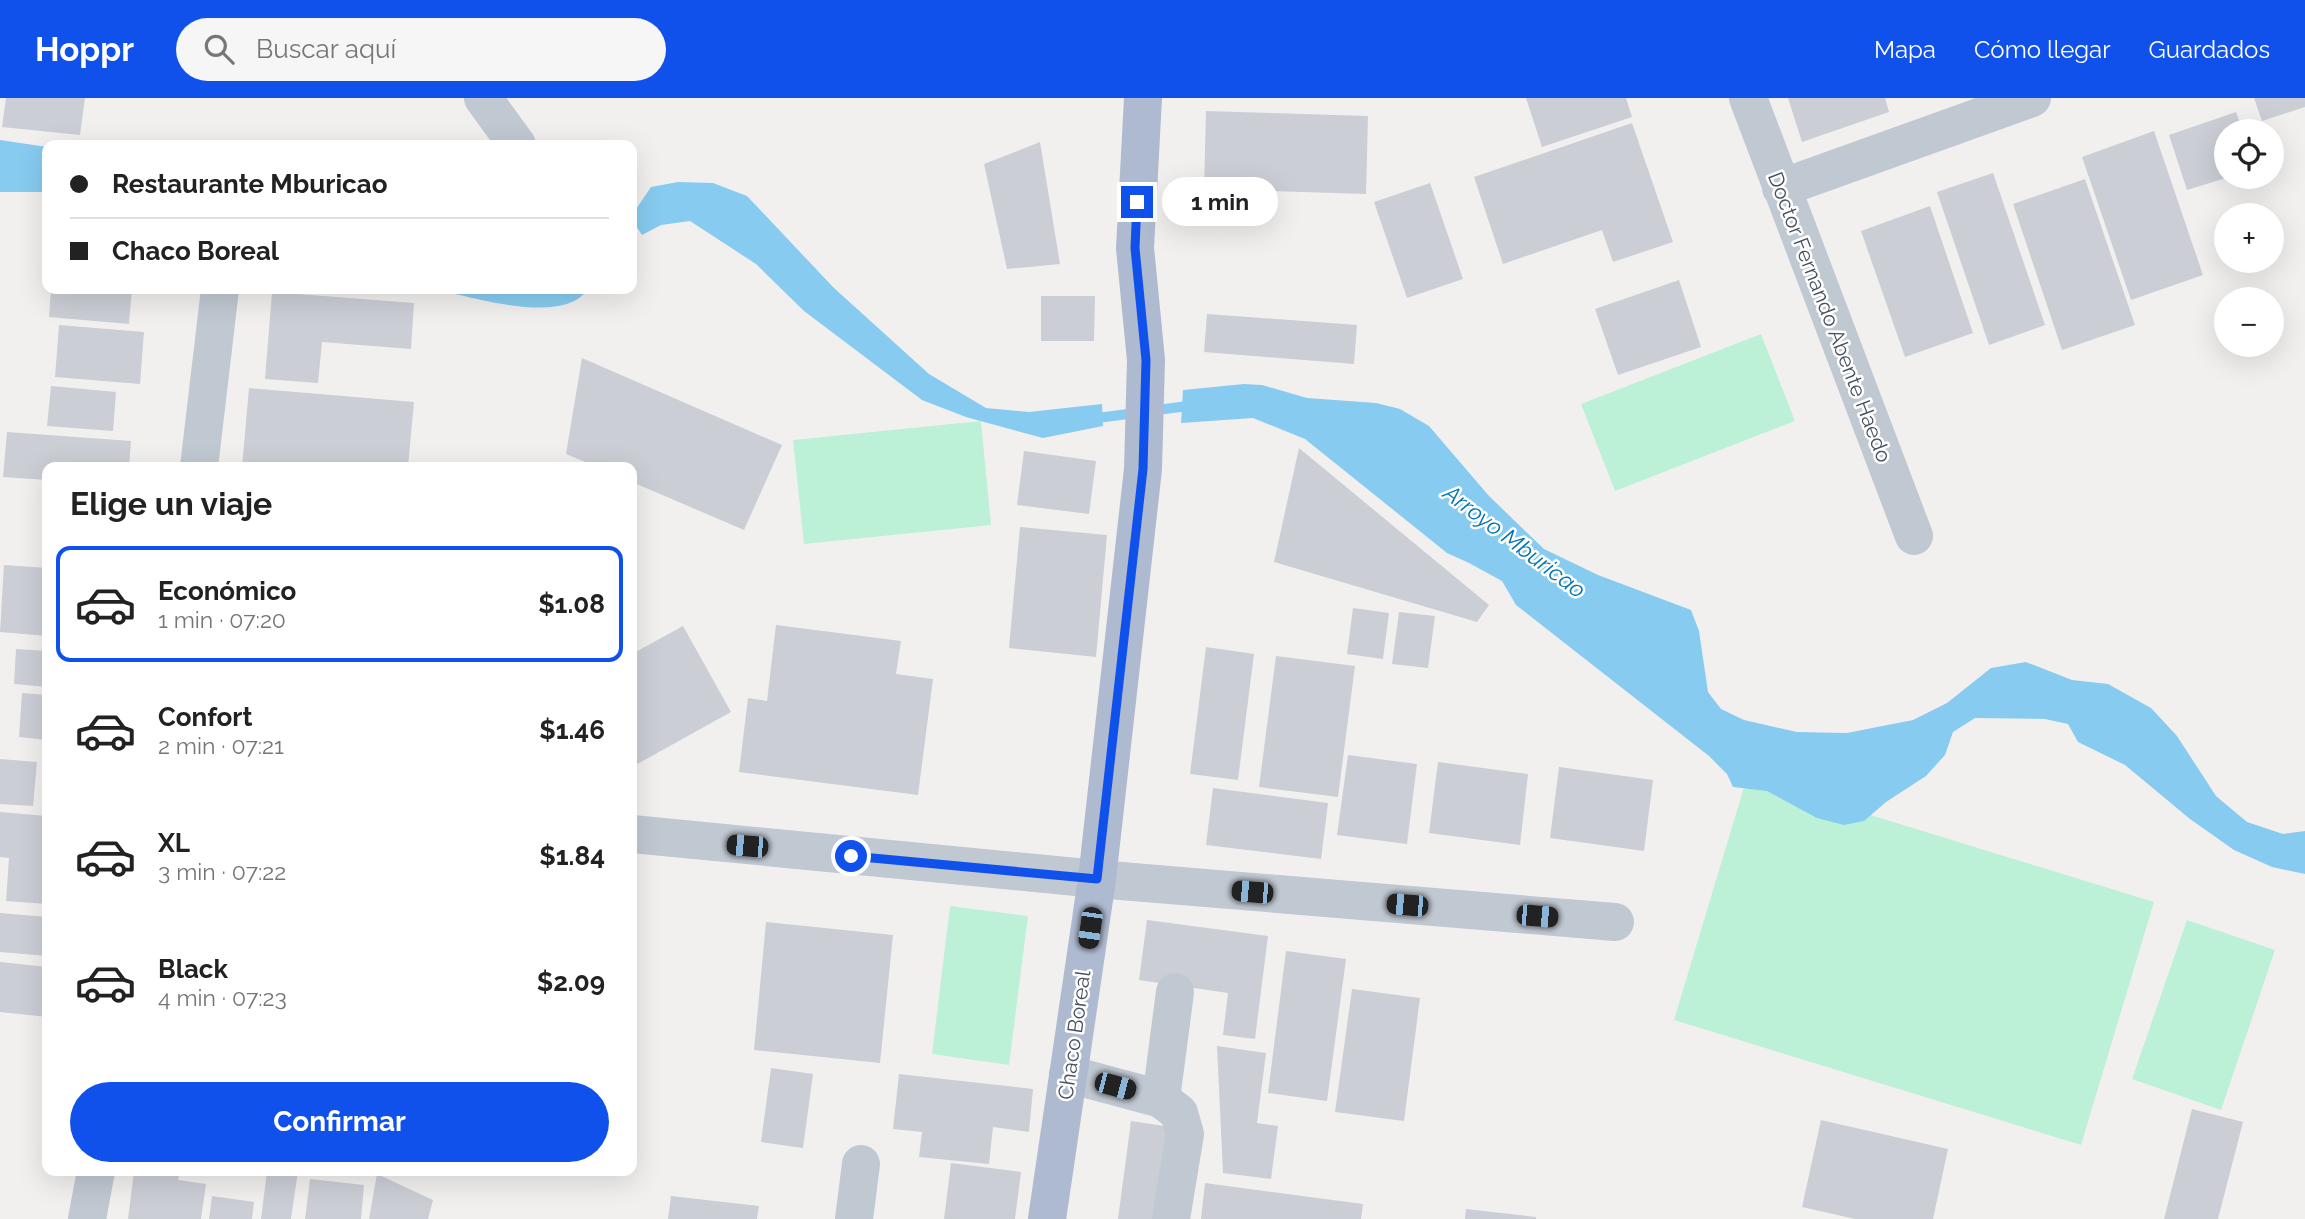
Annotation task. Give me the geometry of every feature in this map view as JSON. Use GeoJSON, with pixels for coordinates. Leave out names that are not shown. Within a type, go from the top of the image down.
{"type":"FeatureCollection","features":[{"type":"Feature","properties":{"kind":"main road","name":"Chaco Boreal"},"geometry":{"type":"LineString","coordinates":[[1047,1219],[1097,879],[1143,469],[1146,360],[1135,248],[1143,98]]}},
{"type":"Feature","properties":{"kind":"street"},"geometry":{"type":"LineString","coordinates":[[483,98],[513,140]]}},
{"type":"Feature","properties":{"kind":"street","name":"Doctor Fernando Abente Haedo"},"geometry":{"type":"LineString","coordinates":[[1748,98],[1914,536]]}},
{"type":"Feature","properties":{"kind":"street"},"geometry":{"type":"LineString","coordinates":[[1781,188],[2032,98]]}},
{"type":"Feature","properties":{"kind":"street"},"geometry":{"type":"LineString","coordinates":[[200,462],[219,294]]}},
{"type":"Feature","properties":{"kind":"street"},"geometry":{"type":"LineString","coordinates":[[637,834],[1097,879],[1615,922]]}},
{"type":"Feature","properties":{"kind":"street"},"geometry":{"type":"LineString","coordinates":[[1161,1099],[1175,992]]}},
{"type":"Feature","properties":{"kind":"street"},"geometry":{"type":"LineString","coordinates":[[1068,1074],[1161,1099],[1179,1113],[1185,1135],[1171,1219]]}},
{"type":"Feature","properties":{"kind":"street"},"geometry":{"type":"LineString","coordinates":[[854,1219],[862,1164]]}},
{"type":"Feature","properties":{"kind":"street"},"geometry":{"type":"LineString","coordinates":[[88,1219],[95,1176]]}},
{"type":"Feature","properties":{"kind":"green space"},"geometry":{"type":"Polygon","coordinates":[[[1761,334],[1795,421],[1615,491],[1581,404],[1761,334]]]}},
{"type":"Feature","properties":{"kind":"green space"},"geometry":{"type":"Polygon","coordinates":[[[981,421],[991,525],[804,544],[793,440],[981,421]]]}},
{"type":"Feature","properties":{"kind":"green space"},"geometry":{"type":"Polygon","coordinates":[[[1747,777],[2154,902],[2081,1145],[1674,1020],[1747,777]]]}},
{"type":"Feature","properties":{"kind":"green space"},"geometry":{"type":"Polygon","coordinates":[[[950,906],[1028,916],[1009,1065],[932,1054],[950,906]]]}},
{"type":"Feature","properties":{"kind":"green space"},"geometry":{"type":"Polygon","coordinates":[[[2187,920],[2275,950],[2221,1110],[2132,1079],[2187,920]]]}},
{"type":"Feature","properties":{"kind":"water"},"geometry":{"type":"Polygon","coordinates":[[[0,140],[42,146],[42,192],[0,192],[0,140]]]}},
{"type":"Feature","properties":{"kind":"water"},"geometry":{"type":"Polygon","coordinates":[[[678,182],[713,183],[747,196],[834,288],[929,374],[986,408],[1029,412],[1102,404],[1103,426],[1043,438],[966,417],[922,400],[804,311],[756,264],[690,221],[661,225],[642,235],[637,228],[637,208],[651,187],[678,182]]]}},
{"type":"Feature","properties":{"kind":"water"},"geometry":{"type":"Polygon","coordinates":[[[456,294],[583,294],[576,300],[558,306],[538,308],[456,294]]]}},
{"type":"Feature","properties":{"kind":"water"},"geometry":{"type":"Polygon","coordinates":[[[1244,384],[1262,385],[1307,398],[1376,403],[1400,409],[1429,426],[1489,496],[1544,549],[1598,575],[1691,610],[1699,631],[1708,692],[1721,709],[1744,720],[1797,732],[1847,733],[1913,720],[1947,703],[1991,668],[2026,662],[2072,680],[2108,684],[2151,708],[2177,736],[2216,796],[2247,822],[2283,834],[2305,831],[2305,874],[2272,867],[2234,850],[2190,819],[2125,765],[2078,742],[2068,724],[2045,719],[1975,718],[1953,732],[1945,755],[1926,776],[1886,802],[1864,821],[1844,825],[1817,818],[1767,791],[1733,787],[1727,774],[1709,756],[1516,605],[1502,581],[1447,553],[1305,439],[1253,418],[1181,423],[1183,390],[1244,384]]]}},
{"type":"Feature","properties":{"kind":"building"},"geometry":{"type":"Polygon","coordinates":[[[6,98],[85,98],[80,135],[2,127],[6,98]]]}},
{"type":"Feature","properties":{"kind":"building"},"geometry":{"type":"Polygon","coordinates":[[[1526,98],[1626,98],[1632,117],[1542,147],[1526,98]]]}},
{"type":"Feature","properties":{"kind":"building"},"geometry":{"type":"Polygon","coordinates":[[[1788,98],[1885,98],[1889,112],[1802,142],[1788,98]]]}},
{"type":"Feature","properties":{"kind":"building"},"geometry":{"type":"Polygon","coordinates":[[[2254,98],[2305,98],[2305,107],[2261,119],[2254,98]]]}},
{"type":"Feature","properties":{"kind":"building"},"geometry":{"type":"Polygon","coordinates":[[[1206,111],[1368,116],[1366,194],[1204,189],[1206,111]]]}},
{"type":"Feature","properties":{"kind":"building"},"geometry":{"type":"Polygon","coordinates":[[[2236,112],[2239,119],[2216,119],[2236,112]]]}},
{"type":"Feature","properties":{"kind":"building"},"geometry":{"type":"Polygon","coordinates":[[[2214,120],[2214,182],[2187,190],[2169,135],[2214,120]]]}},
{"type":"Feature","properties":{"kind":"building"},"geometry":{"type":"Polygon","coordinates":[[[1632,123],[1673,242],[1613,262],[1602,230],[1503,264],[1474,177],[1632,123]]]}},
{"type":"Feature","properties":{"kind":"building"},"geometry":{"type":"Polygon","coordinates":[[[2154,131],[2203,275],[2131,300],[2082,157],[2154,131]]]}},
{"type":"Feature","properties":{"kind":"building"},"geometry":{"type":"Polygon","coordinates":[[[1040,142],[1060,264],[1007,269],[984,164],[1040,142]]]}},
{"type":"Feature","properties":{"kind":"building"},"geometry":{"type":"Polygon","coordinates":[[[1993,173],[2045,325],[1989,345],[1937,192],[1993,173]]]}},
{"type":"Feature","properties":{"kind":"building"},"geometry":{"type":"Polygon","coordinates":[[[2085,179],[2135,325],[2062,350],[2013,204],[2085,179]]]}},
{"type":"Feature","properties":{"kind":"building"},"geometry":{"type":"Polygon","coordinates":[[[1430,183],[1463,279],[1407,298],[1374,202],[1430,183]]]}},
{"type":"Feature","properties":{"kind":"building"},"geometry":{"type":"Polygon","coordinates":[[[1930,206],[1973,333],[1905,357],[1861,231],[1930,206]]]}},
{"type":"Feature","properties":{"kind":"building"},"geometry":{"type":"Polygon","coordinates":[[[1679,280],[1701,347],[1618,375],[1595,309],[1679,280]]]}},
{"type":"Feature","properties":{"kind":"building"},"geometry":{"type":"Polygon","coordinates":[[[51,294],[132,294],[129,324],[49,317],[51,294]]]}},
{"type":"Feature","properties":{"kind":"building"},"geometry":{"type":"Polygon","coordinates":[[[272,294],[414,303],[411,349],[322,342],[318,383],[265,379],[272,294]]]}},
{"type":"Feature","properties":{"kind":"building"},"geometry":{"type":"Polygon","coordinates":[[[1041,296],[1095,296],[1094,341],[1041,341],[1041,296]]]}},
{"type":"Feature","properties":{"kind":"building"},"geometry":{"type":"Polygon","coordinates":[[[1207,314],[1357,325],[1354,364],[1204,352],[1207,314]]]}},
{"type":"Feature","properties":{"kind":"building"},"geometry":{"type":"Polygon","coordinates":[[[59,325],[144,332],[140,384],[55,377],[59,325]]]}},
{"type":"Feature","properties":{"kind":"building"},"geometry":{"type":"Polygon","coordinates":[[[582,358],[782,445],[744,530],[637,484],[637,462],[585,462],[566,454],[582,358]]]}},
{"type":"Feature","properties":{"kind":"building"},"geometry":{"type":"Polygon","coordinates":[[[51,386],[116,392],[113,431],[47,426],[51,386]]]}},
{"type":"Feature","properties":{"kind":"building"},"geometry":{"type":"Polygon","coordinates":[[[249,388],[414,402],[408,462],[242,462],[249,388]]]}},
{"type":"Feature","properties":{"kind":"building"},"geometry":{"type":"Polygon","coordinates":[[[7,432],[131,441],[129,462],[42,462],[42,480],[3,477],[7,432]]]}},
{"type":"Feature","properties":{"kind":"building"},"geometry":{"type":"Polygon","coordinates":[[[1299,448],[1489,605],[1477,622],[1274,562],[1299,448]]]}},
{"type":"Feature","properties":{"kind":"building"},"geometry":{"type":"Polygon","coordinates":[[[1024,451],[1096,461],[1089,514],[1017,505],[1024,451]]]}},
{"type":"Feature","properties":{"kind":"building"},"geometry":{"type":"Polygon","coordinates":[[[1020,527],[1107,535],[1096,657],[1009,648],[1020,527]]]}},
{"type":"Feature","properties":{"kind":"building"},"geometry":{"type":"Polygon","coordinates":[[[4,565],[42,568],[42,636],[0,632],[4,565]]]}},
{"type":"Feature","properties":{"kind":"building"},"geometry":{"type":"Polygon","coordinates":[[[1353,608],[1389,613],[1383,659],[1347,654],[1353,608]]]}},
{"type":"Feature","properties":{"kind":"building"},"geometry":{"type":"Polygon","coordinates":[[[1399,612],[1435,616],[1428,668],[1392,664],[1399,612]]]}},
{"type":"Feature","properties":{"kind":"building"},"geometry":{"type":"Polygon","coordinates":[[[776,625],[901,641],[896,674],[933,679],[918,795],[739,772],[748,698],[767,701],[776,625]]]}},
{"type":"Feature","properties":{"kind":"building"},"geometry":{"type":"Polygon","coordinates":[[[683,626],[731,712],[637,764],[637,651],[683,626]]]}},
{"type":"Feature","properties":{"kind":"building"},"geometry":{"type":"Polygon","coordinates":[[[1206,647],[1254,654],[1238,780],[1190,774],[1206,647]]]}},
{"type":"Feature","properties":{"kind":"building"},"geometry":{"type":"Polygon","coordinates":[[[16,649],[42,651],[42,687],[14,684],[16,649]]]}},
{"type":"Feature","properties":{"kind":"building"},"geometry":{"type":"Polygon","coordinates":[[[1276,656],[1355,666],[1338,797],[1259,787],[1276,656]]]}},
{"type":"Feature","properties":{"kind":"building"},"geometry":{"type":"Polygon","coordinates":[[[22,693],[42,695],[42,739],[19,737],[22,693]]]}},
{"type":"Feature","properties":{"kind":"building"},"geometry":{"type":"Polygon","coordinates":[[[1348,755],[1417,764],[1407,844],[1337,835],[1348,755]]]}},
{"type":"Feature","properties":{"kind":"building"},"geometry":{"type":"Polygon","coordinates":[[[0,759],[37,762],[33,806],[0,804],[0,759]]]}},
{"type":"Feature","properties":{"kind":"building"},"geometry":{"type":"Polygon","coordinates":[[[1438,762],[1528,774],[1520,845],[1429,833],[1438,762]]]}},
{"type":"Feature","properties":{"kind":"building"},"geometry":{"type":"Polygon","coordinates":[[[1559,767],[1653,780],[1644,851],[1550,838],[1559,767]]]}},
{"type":"Feature","properties":{"kind":"building"},"geometry":{"type":"Polygon","coordinates":[[[1213,788],[1328,803],[1321,859],[1206,845],[1213,788]]]}},
{"type":"Feature","properties":{"kind":"building"},"geometry":{"type":"Polygon","coordinates":[[[0,812],[42,816],[42,904],[6,901],[9,858],[0,857],[0,812]]]}},
{"type":"Feature","properties":{"kind":"building"},"geometry":{"type":"Polygon","coordinates":[[[0,913],[42,917],[42,956],[0,952],[0,913]]]}},
{"type":"Feature","properties":{"kind":"building"},"geometry":{"type":"Polygon","coordinates":[[[1147,920],[1268,936],[1255,1039],[1223,1035],[1228,993],[1139,980],[1147,920]]]}},
{"type":"Feature","properties":{"kind":"building"},"geometry":{"type":"Polygon","coordinates":[[[766,922],[893,935],[880,1063],[754,1050],[766,922]]]}},
{"type":"Feature","properties":{"kind":"building"},"geometry":{"type":"Polygon","coordinates":[[[1286,951],[1346,959],[1327,1101],[1268,1093],[1286,951]]]}},
{"type":"Feature","properties":{"kind":"building"},"geometry":{"type":"Polygon","coordinates":[[[0,962],[42,966],[42,1016],[0,1012],[0,962]]]}},
{"type":"Feature","properties":{"kind":"building"},"geometry":{"type":"Polygon","coordinates":[[[1352,989],[1420,998],[1404,1121],[1335,1112],[1352,989]]]}},
{"type":"Feature","properties":{"kind":"building"},"geometry":{"type":"Polygon","coordinates":[[[1217,1046],[1266,1053],[1257,1123],[1278,1126],[1271,1179],[1223,1173],[1217,1046]]]}},
{"type":"Feature","properties":{"kind":"building"},"geometry":{"type":"Polygon","coordinates":[[[771,1068],[813,1074],[803,1148],[761,1142],[771,1068]]]}},
{"type":"Feature","properties":{"kind":"building"},"geometry":{"type":"Polygon","coordinates":[[[899,1074],[1033,1089],[1029,1132],[993,1127],[989,1164],[919,1157],[922,1132],[893,1129],[899,1074]]]}},
{"type":"Feature","properties":{"kind":"building"},"geometry":{"type":"Polygon","coordinates":[[[2192,1109],[2243,1122],[2218,1219],[2164,1219],[2192,1109]]]}},
{"type":"Feature","properties":{"kind":"building"},"geometry":{"type":"Polygon","coordinates":[[[1821,1120],[1948,1149],[1933,1219],[1855,1219],[1802,1207],[1821,1120]]]}},
{"type":"Feature","properties":{"kind":"building"},"geometry":{"type":"Polygon","coordinates":[[[1131,1121],[1185,1129],[1174,1219],[1118,1219],[1131,1121]]]}},
{"type":"Feature","properties":{"kind":"building"},"geometry":{"type":"Polygon","coordinates":[[[951,1163],[1021,1172],[1015,1219],[944,1219],[951,1163]]]}},
{"type":"Feature","properties":{"kind":"building"},"geometry":{"type":"Polygon","coordinates":[[[133,1176],[179,1176],[178,1180],[206,1184],[201,1219],[128,1219],[133,1176]]]}},
{"type":"Feature","properties":{"kind":"building"},"geometry":{"type":"Polygon","coordinates":[[[266,1176],[297,1176],[291,1219],[261,1219],[266,1176]]]}},
{"type":"Feature","properties":{"kind":"building"},"geometry":{"type":"Polygon","coordinates":[[[377,1176],[433,1200],[428,1219],[369,1219],[377,1176]]]}},
{"type":"Feature","properties":{"kind":"building"},"geometry":{"type":"Polygon","coordinates":[[[310,1179],[364,1185],[361,1219],[305,1219],[310,1179]]]}},
{"type":"Feature","properties":{"kind":"building"},"geometry":{"type":"Polygon","coordinates":[[[1205,1183],[1363,1204],[1361,1219],[1201,1219],[1205,1183]]]}},
{"type":"Feature","properties":{"kind":"building"},"geometry":{"type":"Polygon","coordinates":[[[212,1196],[254,1202],[252,1219],[209,1219],[212,1196]]]}},
{"type":"Feature","properties":{"kind":"building"},"geometry":{"type":"Polygon","coordinates":[[[671,1196],[759,1206],[757,1219],[668,1219],[671,1196]]]}},
{"type":"Feature","properties":{"kind":"building"},"geometry":{"type":"Polygon","coordinates":[[[1466,1209],[1536,1217],[1536,1219],[1465,1219],[1466,1209]]]}},
{"type":"Feature","properties":{"kind":"waterway","name":"Arroyo Mburicao"},"geometry":{"type":"LineString","coordinates":[[1090,419],[1195,405]]}},
{"type":"Feature","properties":{"kind":"route"},"geometry":{"type":"LineString","coordinates":[[851,856],[1097,879],[1143,469],[1146,360],[1135,248],[1137,202]]}}]}
